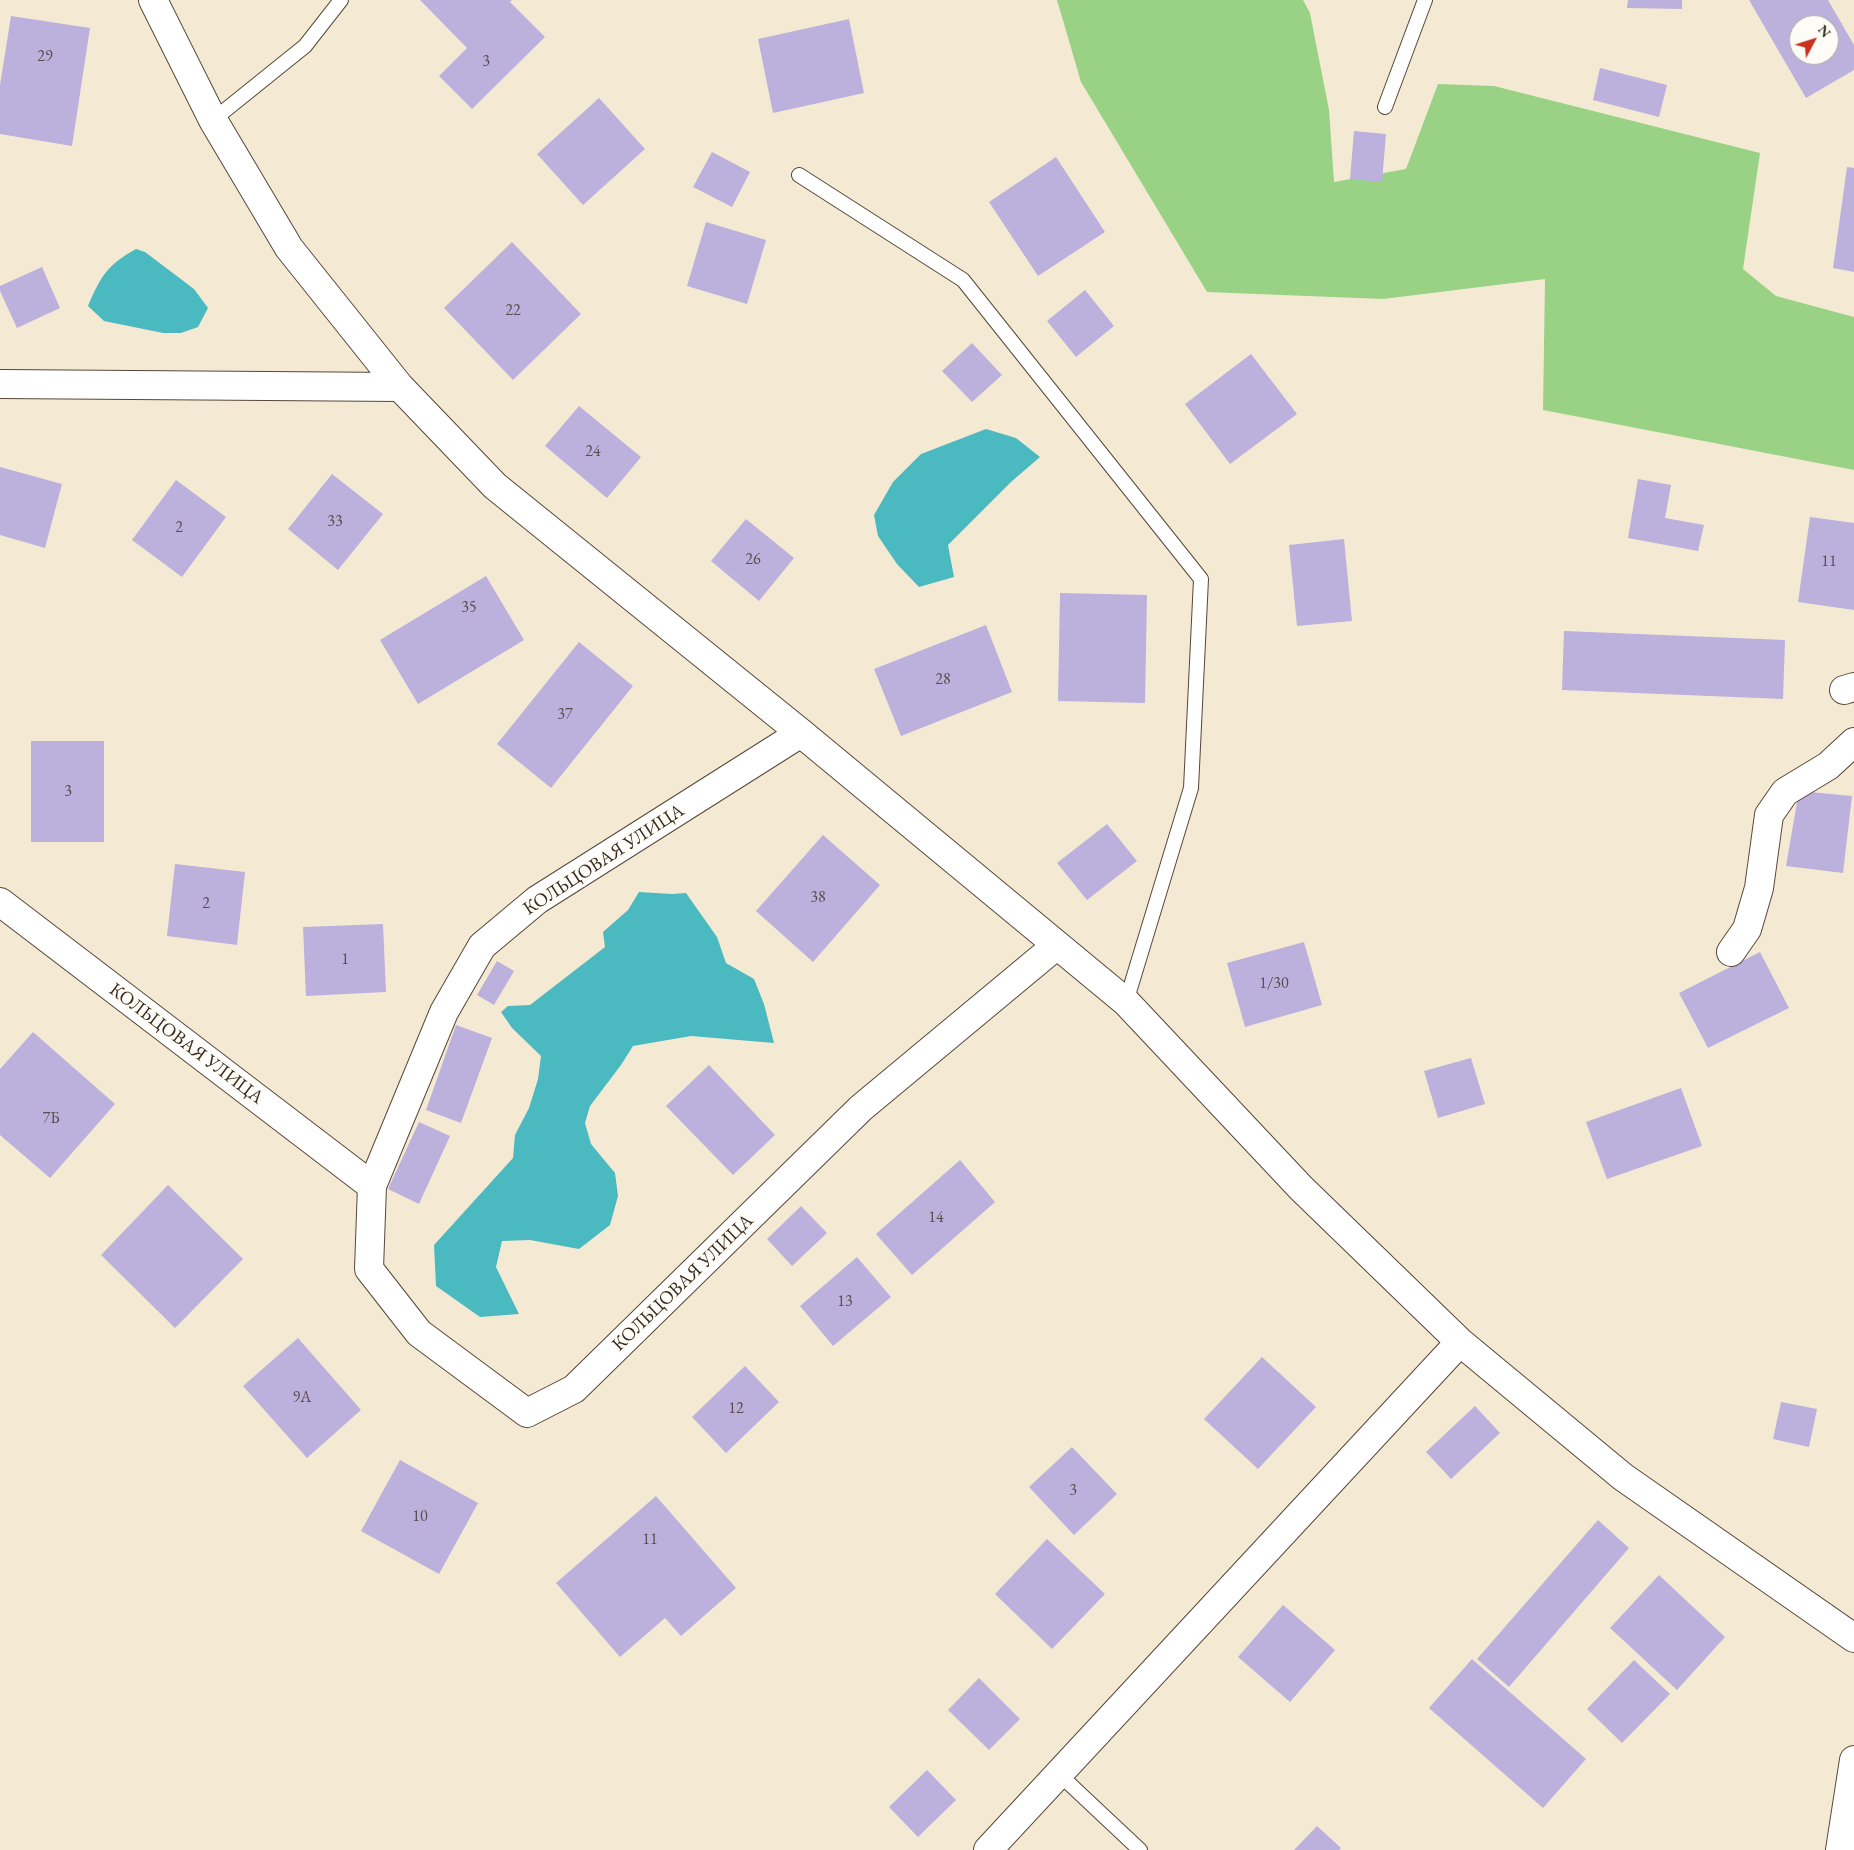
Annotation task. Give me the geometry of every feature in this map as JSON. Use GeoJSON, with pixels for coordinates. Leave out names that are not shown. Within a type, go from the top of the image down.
{"type":"FeatureCollection","features":[{"type":"Feature","properties":{"kind":"street"},"geometry":{"type":"LineString","coordinates":[[153,0],[213,120],[289,248],[400,387],[495,486],[801,733],[1126,1002],[1301,1188],[1460,1342],[1623,1477],[1854,1638]]}},
{"type":"Feature","properties":{"kind":"street"},"geometry":{"type":"LineString","coordinates":[[0,384],[400,387]]}},
{"type":"Feature","properties":{"kind":"street","name":"КОЛЬЦОВАЯ УЛИЦА"},"geometry":{"type":"LineString","coordinates":[[801,733],[537,900],[482,946],[444,1012],[372,1186],[369,1269],[418,1334],[527,1413],[574,1389],[861,1108],[1057,945]]}},
{"type":"Feature","properties":{"kind":"street"},"geometry":{"type":"LineString","coordinates":[[1731,952],[1747,929],[1759,888],[1768,815],[1785,792],[1828,766],[1854,742]]}},
{"type":"Feature","properties":{"kind":"street","name":"КОЛЬЦОВАЯ УЛИЦА"},"geometry":{"type":"LineString","coordinates":[[0,902],[372,1186]]}},
{"type":"Feature","properties":{"kind":"street"},"geometry":{"type":"LineString","coordinates":[[988,1850],[1460,1342]]}},
{"type":"Feature","properties":{"kind":"street"},"geometry":{"type":"LineString","coordinates":[[1840,1850],[1854,1760]]}},
{"type":"Feature","properties":{"kind":"lane"},"geometry":{"type":"LineString","coordinates":[[213,120],[305,46],[341,0]]}},
{"type":"Feature","properties":{"kind":"lane"},"geometry":{"type":"LineString","coordinates":[[1385,107],[1424,0]]}},
{"type":"Feature","properties":{"kind":"lane"},"geometry":{"type":"LineString","coordinates":[[799,174],[964,280],[1201,578],[1191,788],[1126,1002]]}},
{"type":"Feature","properties":{"kind":"lane"},"geometry":{"type":"LineString","coordinates":[[1058,1773],[1140,1850]]}},
{"type":"Feature","properties":{"kind":"green space"},"geometry":{"type":"Polygon","coordinates":[[[1057,0],[1303,0],[1310,13],[1329,110],[1334,182],[1406,169],[1438,84],[1494,86],[1760,153],[1743,269],[1776,296],[1854,317],[1854,470],[1543,410],[1545,279],[1383,299],[1207,292],[1081,82],[1057,0]]]}},
{"type":"Feature","properties":{"kind":"water"},"geometry":{"type":"Polygon","coordinates":[[[136,249],[145,252],[194,289],[208,308],[198,327],[181,333],[163,333],[104,321],[88,306],[101,279],[111,266],[136,249]]]}},
{"type":"Feature","properties":{"kind":"water"},"geometry":{"type":"Polygon","coordinates":[[[986,429],[1016,438],[1040,457],[1011,482],[948,545],[954,577],[919,587],[897,564],[878,536],[874,515],[893,482],[921,454],[986,429]]]}},
{"type":"Feature","properties":{"kind":"water"},"geometry":{"type":"Polygon","coordinates":[[[639,892],[686,893],[717,937],[726,963],[754,979],[764,1004],[774,1043],[691,1036],[633,1046],[590,1106],[585,1123],[591,1144],[615,1173],[618,1196],[610,1225],[579,1249],[530,1240],[502,1241],[496,1267],[519,1314],[480,1317],[436,1286],[434,1245],[513,1158],[515,1135],[529,1108],[538,1079],[541,1056],[512,1028],[501,1012],[508,1006],[530,1005],[605,947],[603,932],[628,910],[639,892]]]}},
{"type":"Feature","properties":{"kind":"building"},"geometry":{"type":"Polygon","coordinates":[[[420,0],[512,0],[510,2],[545,37],[472,109],[439,76],[467,48],[420,0]]]}},
{"type":"Feature","properties":{"kind":"building"},"geometry":{"type":"Polygon","coordinates":[[[1628,0],[1682,0],[1682,9],[1627,8],[1628,0]]]}},
{"type":"Feature","properties":{"kind":"building"},"geometry":{"type":"Polygon","coordinates":[[[1749,0],[1828,0],[1837,15],[1789,15],[1789,65],[1839,65],[1839,19],[1854,45],[1854,70],[1806,98],[1749,0]]]}},
{"type":"Feature","properties":{"kind":"building"},"geometry":{"type":"Polygon","coordinates":[[[11,16],[90,28],[72,146],[0,134],[0,85],[11,16]]]}},
{"type":"Feature","properties":{"kind":"building"},"geometry":{"type":"Polygon","coordinates":[[[849,19],[864,93],[773,113],[758,39],[849,19]]]}},
{"type":"Feature","properties":{"kind":"building"},"geometry":{"type":"Polygon","coordinates":[[[1600,68],[1667,85],[1659,117],[1593,100],[1600,68]]]}},
{"type":"Feature","properties":{"kind":"building"},"geometry":{"type":"Polygon","coordinates":[[[599,98],[645,149],[583,205],[537,154],[599,98]]]}},
{"type":"Feature","properties":{"kind":"building"},"geometry":{"type":"Polygon","coordinates":[[[1354,131],[1386,134],[1382,182],[1350,179],[1354,131]]]}},
{"type":"Feature","properties":{"kind":"building"},"geometry":{"type":"Polygon","coordinates":[[[712,152],[750,172],[732,207],[693,187],[712,152]]]}},
{"type":"Feature","properties":{"kind":"building"},"geometry":{"type":"Polygon","coordinates":[[[1056,157],[1105,232],[1038,276],[989,202],[1056,157]]]}},
{"type":"Feature","properties":{"kind":"building"},"geometry":{"type":"Polygon","coordinates":[[[1847,167],[1854,168],[1854,272],[1833,268],[1847,167]]]}},
{"type":"Feature","properties":{"kind":"building"},"geometry":{"type":"Polygon","coordinates":[[[706,222],[766,240],[747,304],[687,286],[706,222]]]}},
{"type":"Feature","properties":{"kind":"building"},"geometry":{"type":"Polygon","coordinates":[[[512,242],[581,314],[513,380],[444,308],[512,242]]]}},
{"type":"Feature","properties":{"kind":"building"},"geometry":{"type":"Polygon","coordinates":[[[42,267],[60,308],[17,328],[0,291],[0,286],[42,267]]]}},
{"type":"Feature","properties":{"kind":"building"},"geometry":{"type":"Polygon","coordinates":[[[1085,290],[1114,326],[1076,357],[1047,321],[1085,290]]]}},
{"type":"Feature","properties":{"kind":"building"},"geometry":{"type":"Polygon","coordinates":[[[972,343],[1002,375],[972,402],[942,371],[972,343]]]}},
{"type":"Feature","properties":{"kind":"building"},"geometry":{"type":"Polygon","coordinates":[[[1251,354],[1297,414],[1230,464],[1185,404],[1251,354]]]}},
{"type":"Feature","properties":{"kind":"building"},"geometry":{"type":"Polygon","coordinates":[[[579,406],[641,457],[607,498],[545,446],[579,406]]]}},
{"type":"Feature","properties":{"kind":"building"},"geometry":{"type":"Polygon","coordinates":[[[0,467],[62,484],[45,548],[0,535],[0,467]]]}},
{"type":"Feature","properties":{"kind":"building"},"geometry":{"type":"Polygon","coordinates":[[[332,474],[383,514],[338,570],[288,529],[332,474]]]}},
{"type":"Feature","properties":{"kind":"building"},"geometry":{"type":"Polygon","coordinates":[[[1638,479],[1671,485],[1665,518],[1704,525],[1698,551],[1628,538],[1638,479]]]}},
{"type":"Feature","properties":{"kind":"building"},"geometry":{"type":"Polygon","coordinates":[[[176,480],[226,517],[182,577],[132,540],[176,480]]]}},
{"type":"Feature","properties":{"kind":"building"},"geometry":{"type":"Polygon","coordinates":[[[1810,517],[1854,523],[1854,610],[1798,602],[1810,517]]]}},
{"type":"Feature","properties":{"kind":"building"},"geometry":{"type":"Polygon","coordinates":[[[746,519],[794,558],[759,601],[711,561],[746,519]]]}},
{"type":"Feature","properties":{"kind":"building"},"geometry":{"type":"Polygon","coordinates":[[[1344,539],[1352,621],[1297,626],[1289,545],[1344,539]]]}},
{"type":"Feature","properties":{"kind":"building"},"geometry":{"type":"Polygon","coordinates":[[[486,576],[524,640],[418,704],[380,640],[486,576]]]}},
{"type":"Feature","properties":{"kind":"building"},"geometry":{"type":"Polygon","coordinates":[[[1060,593],[1147,595],[1145,703],[1058,701],[1060,593]]]}},
{"type":"Feature","properties":{"kind":"building"},"geometry":{"type":"Polygon","coordinates":[[[986,625],[1012,692],[901,736],[874,669],[986,625]]]}},
{"type":"Feature","properties":{"kind":"building"},"geometry":{"type":"Polygon","coordinates":[[[1564,631],[1785,640],[1783,699],[1562,690],[1564,631]]]}},
{"type":"Feature","properties":{"kind":"building"},"geometry":{"type":"Polygon","coordinates":[[[579,642],[633,686],[551,788],[497,744],[579,642]]]}},
{"type":"Feature","properties":{"kind":"building"},"geometry":{"type":"Polygon","coordinates":[[[31,741],[104,741],[104,842],[31,842],[31,741]]]}},
{"type":"Feature","properties":{"kind":"building"},"geometry":{"type":"Polygon","coordinates":[[[1799,791],[1852,796],[1843,873],[1786,866],[1799,791]]]}},
{"type":"Feature","properties":{"kind":"building"},"geometry":{"type":"Polygon","coordinates":[[[1107,824],[1137,861],[1087,900],[1057,863],[1107,824]]]}},
{"type":"Feature","properties":{"kind":"building"},"geometry":{"type":"Polygon","coordinates":[[[823,835],[880,885],[813,962],[756,911],[823,835]]]}},
{"type":"Feature","properties":{"kind":"building"},"geometry":{"type":"Polygon","coordinates":[[[175,864],[245,872],[237,945],[167,936],[175,864]]]}},
{"type":"Feature","properties":{"kind":"building"},"geometry":{"type":"Polygon","coordinates":[[[383,924],[386,992],[306,996],[303,927],[383,924]]]}},
{"type":"Feature","properties":{"kind":"building"},"geometry":{"type":"Polygon","coordinates":[[[1304,942],[1322,1005],[1245,1027],[1227,963],[1304,942]]]}},
{"type":"Feature","properties":{"kind":"building"},"geometry":{"type":"Polygon","coordinates":[[[1760,952],[1789,1008],[1708,1048],[1679,993],[1760,952]]]}},
{"type":"Feature","properties":{"kind":"building"},"geometry":{"type":"Polygon","coordinates":[[[497,961],[514,971],[494,1005],[477,995],[497,961]]]}},
{"type":"Feature","properties":{"kind":"building"},"geometry":{"type":"Polygon","coordinates":[[[456,1025],[492,1038],[461,1123],[426,1110],[456,1025]]]}},
{"type":"Feature","properties":{"kind":"building"},"geometry":{"type":"Polygon","coordinates":[[[33,1032],[115,1104],[50,1178],[0,1135],[0,1069],[33,1032]]]}},
{"type":"Feature","properties":{"kind":"building"},"geometry":{"type":"Polygon","coordinates":[[[1471,1058],[1485,1104],[1438,1118],[1424,1071],[1471,1058]]]}},
{"type":"Feature","properties":{"kind":"building"},"geometry":{"type":"Polygon","coordinates":[[[709,1065],[775,1135],[733,1175],[666,1106],[709,1065]]]}},
{"type":"Feature","properties":{"kind":"building"},"geometry":{"type":"Polygon","coordinates":[[[1681,1088],[1702,1146],[1607,1179],[1586,1122],[1681,1088]]]}},
{"type":"Feature","properties":{"kind":"building"},"geometry":{"type":"Polygon","coordinates":[[[419,1122],[450,1136],[419,1204],[388,1189],[419,1122]]]}},
{"type":"Feature","properties":{"kind":"building"},"geometry":{"type":"Polygon","coordinates":[[[960,1160],[995,1202],[912,1275],[876,1234],[960,1160]]]}},
{"type":"Feature","properties":{"kind":"building"},"geometry":{"type":"Polygon","coordinates":[[[168,1185],[243,1259],[175,1328],[101,1255],[168,1185]]]}},
{"type":"Feature","properties":{"kind":"building"},"geometry":{"type":"Polygon","coordinates":[[[801,1206],[827,1233],[792,1266],[767,1239],[801,1206]]]}},
{"type":"Feature","properties":{"kind":"building"},"geometry":{"type":"Polygon","coordinates":[[[857,1257],[891,1297],[833,1346],[800,1306],[857,1257]]]}},
{"type":"Feature","properties":{"kind":"building"},"geometry":{"type":"Polygon","coordinates":[[[298,1338],[361,1410],[307,1458],[243,1386],[298,1338]]]}},
{"type":"Feature","properties":{"kind":"building"},"geometry":{"type":"Polygon","coordinates":[[[1262,1357],[1316,1407],[1258,1469],[1204,1419],[1262,1357]]]}},
{"type":"Feature","properties":{"kind":"building"},"geometry":{"type":"Polygon","coordinates":[[[745,1366],[779,1402],[726,1453],[692,1417],[745,1366]]]}},
{"type":"Feature","properties":{"kind":"building"},"geometry":{"type":"Polygon","coordinates":[[[1781,1402],[1817,1409],[1809,1447],[1773,1439],[1781,1402]]]}},
{"type":"Feature","properties":{"kind":"building"},"geometry":{"type":"Polygon","coordinates":[[[1475,1406],[1500,1433],[1451,1479],[1426,1452],[1475,1406]]]}},
{"type":"Feature","properties":{"kind":"building"},"geometry":{"type":"Polygon","coordinates":[[[1072,1447],[1117,1494],[1074,1535],[1029,1487],[1072,1447]]]}},
{"type":"Feature","properties":{"kind":"building"},"geometry":{"type":"Polygon","coordinates":[[[400,1460],[478,1503],[439,1574],[361,1531],[400,1460]]]}},
{"type":"Feature","properties":{"kind":"building"},"geometry":{"type":"Polygon","coordinates":[[[656,1496],[736,1588],[681,1636],[665,1618],[620,1657],[556,1583],[656,1496]]]}},
{"type":"Feature","properties":{"kind":"building"},"geometry":{"type":"Polygon","coordinates":[[[1598,1520],[1629,1548],[1509,1687],[1477,1659],[1598,1520]]]}},
{"type":"Feature","properties":{"kind":"building"},"geometry":{"type":"Polygon","coordinates":[[[1047,1539],[1105,1594],[1052,1649],[995,1594],[1047,1539]]]}},
{"type":"Feature","properties":{"kind":"building"},"geometry":{"type":"Polygon","coordinates":[[[1659,1575],[1725,1637],[1677,1690],[1610,1628],[1659,1575]]]}},
{"type":"Feature","properties":{"kind":"building"},"geometry":{"type":"Polygon","coordinates":[[[1283,1605],[1335,1650],[1290,1702],[1238,1657],[1283,1605]]]}},
{"type":"Feature","properties":{"kind":"building"},"geometry":{"type":"Polygon","coordinates":[[[1472,1659],[1586,1759],[1543,1808],[1429,1708],[1472,1659]]]}},
{"type":"Feature","properties":{"kind":"building"},"geometry":{"type":"Polygon","coordinates":[[[1634,1660],[1670,1694],[1622,1743],[1587,1709],[1634,1660]]]}},
{"type":"Feature","properties":{"kind":"building"},"geometry":{"type":"Polygon","coordinates":[[[979,1678],[1020,1719],[989,1750],[948,1710],[979,1678]]]}},
{"type":"Feature","properties":{"kind":"building"},"geometry":{"type":"Polygon","coordinates":[[[927,1770],[956,1800],[918,1837],[889,1807],[927,1770]]]}},
{"type":"Feature","properties":{"kind":"building"},"geometry":{"type":"Polygon","coordinates":[[[1317,1826],[1341,1848],[1339,1850],[1294,1850],[1317,1826]]]}}]}
